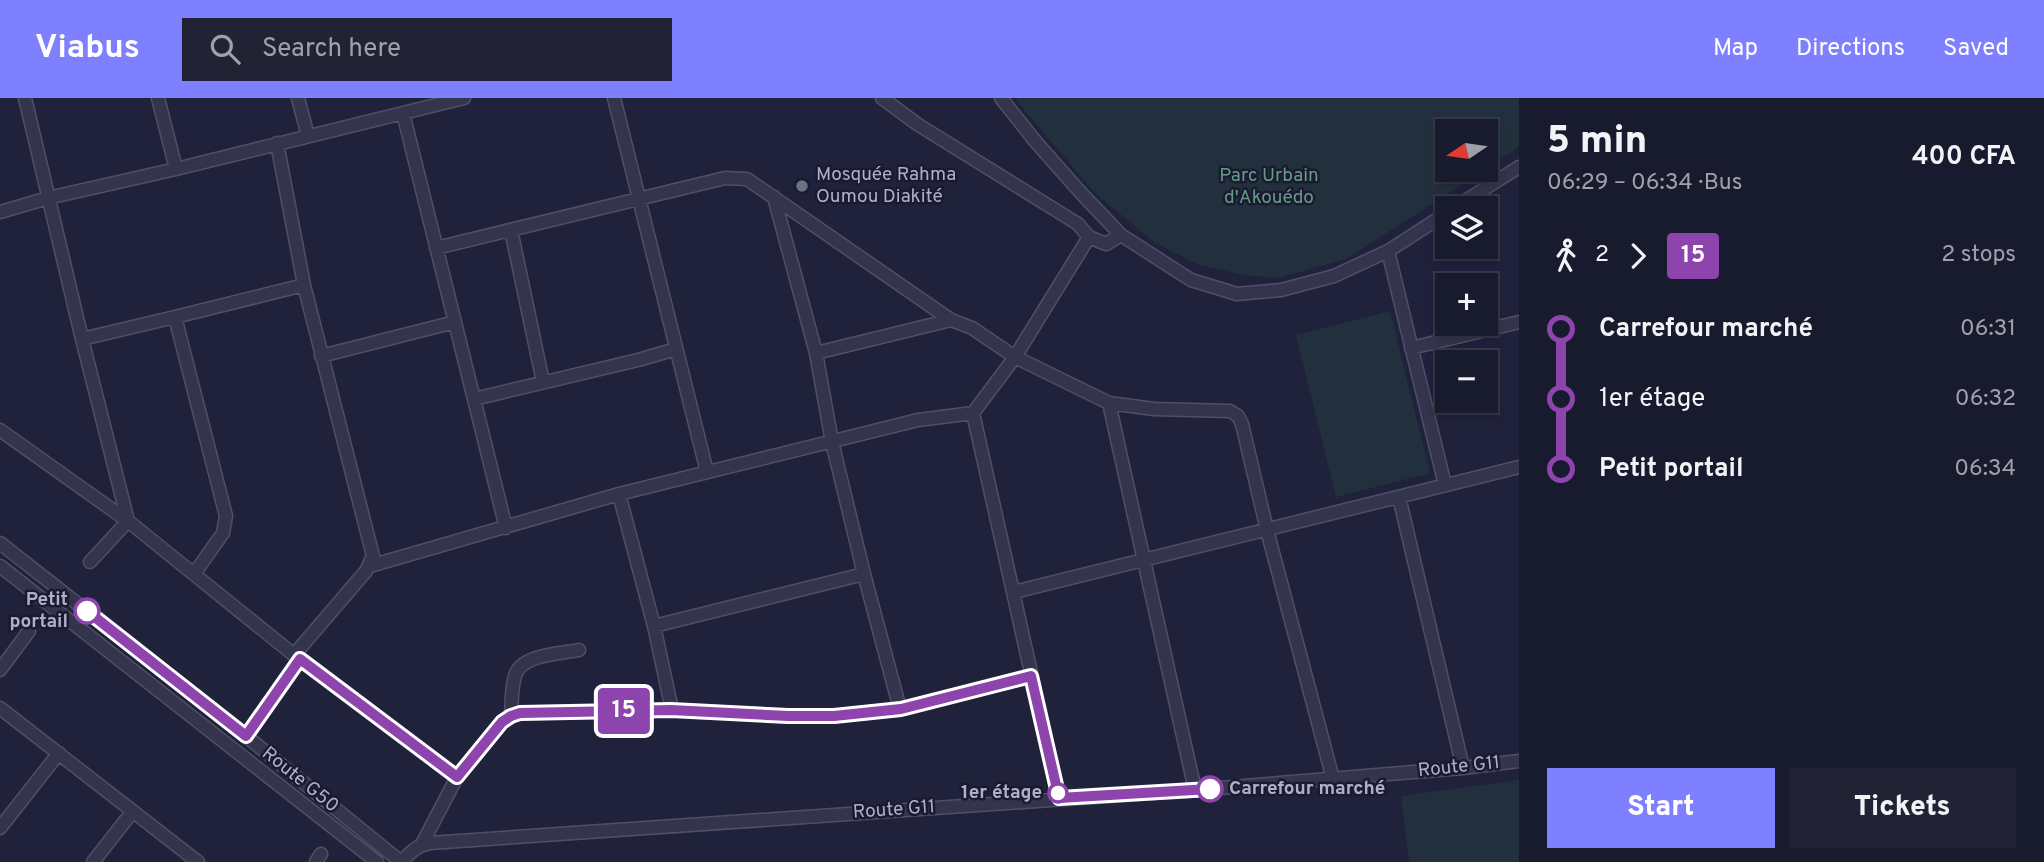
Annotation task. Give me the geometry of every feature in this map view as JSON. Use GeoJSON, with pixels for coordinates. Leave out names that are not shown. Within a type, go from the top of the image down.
{"type":"FeatureCollection","features":[{"type":"Feature","properties":{"kind":"street"},"geometry":{"type":"LineString","coordinates":[[25,98],[128,521]]}},
{"type":"Feature","properties":{"kind":"street"},"geometry":{"type":"LineString","coordinates":[[158,98],[176,169]]}},
{"type":"Feature","properties":{"kind":"street"},"geometry":{"type":"LineString","coordinates":[[298,98],[308,136]]}},
{"type":"Feature","properties":{"kind":"street"},"geometry":{"type":"LineString","coordinates":[[0,212],[48,198],[403,113],[432,102],[464,98]]}},
{"type":"Feature","properties":{"kind":"street"},"geometry":{"type":"LineString","coordinates":[[614,98],[707,472]]}},
{"type":"Feature","properties":{"kind":"street"},"geometry":{"type":"LineString","coordinates":[[882,98],[917,124],[1078,224],[1089,237],[1105,244],[1121,235]]}},
{"type":"Feature","properties":{"kind":"street"},"geometry":{"type":"LineString","coordinates":[[1001,98],[1035,141],[1121,235],[1191,280],[1237,294],[1281,290],[1335,276],[1388,251],[1435,221]]}},
{"type":"Feature","properties":{"kind":"street"},"geometry":{"type":"LineString","coordinates":[[403,113],[506,528]]}},
{"type":"Feature","properties":{"kind":"street"},"geometry":{"type":"LineString","coordinates":[[246,736],[297,657],[370,566],[373,556],[304,285],[277,143]]}},
{"type":"Feature","properties":{"kind":"street"},"geometry":{"type":"LineString","coordinates":[[1473,196],[1519,167]]}},
{"type":"Feature","properties":{"kind":"street"},"geometry":{"type":"LineString","coordinates":[[436,248],[725,178],[747,179],[951,320],[972,328],[1015,357],[1109,403],[1154,409],[1230,411],[1238,416],[1242,424],[1267,530],[1333,779]]}},
{"type":"Feature","properties":{"kind":"street"},"geometry":{"type":"LineString","coordinates":[[774,197],[816,353],[832,442],[864,574],[901,709]]}},
{"type":"Feature","properties":{"kind":"street"},"geometry":{"type":"LineString","coordinates":[[511,230],[543,382]]}},
{"type":"Feature","properties":{"kind":"street"},"geometry":{"type":"LineString","coordinates":[[370,566],[619,494],[918,420],[973,413],[1015,357],[1089,237]]}},
{"type":"Feature","properties":{"kind":"street"},"geometry":{"type":"LineString","coordinates":[[1388,251],[1445,485]]}},
{"type":"Feature","properties":{"kind":"street"},"geometry":{"type":"LineString","coordinates":[[82,339],[304,285]]}},
{"type":"Feature","properties":{"kind":"street"},"geometry":{"type":"LineString","coordinates":[[176,317],[226,516],[223,533],[194,574]]}},
{"type":"Feature","properties":{"kind":"street"},"geometry":{"type":"LineString","coordinates":[[816,353],[951,320]]}},
{"type":"Feature","properties":{"kind":"street"},"geometry":{"type":"LineString","coordinates":[[321,356],[455,322]]}},
{"type":"Feature","properties":{"kind":"street"},"geometry":{"type":"LineString","coordinates":[[1411,348],[1519,322]]}},
{"type":"Feature","properties":{"kind":"street"},"geometry":{"type":"LineString","coordinates":[[474,399],[676,349]]}},
{"type":"Feature","properties":{"kind":"street"},"geometry":{"type":"LineString","coordinates":[[1109,403],[1195,790]]}},
{"type":"Feature","properties":{"kind":"street"},"geometry":{"type":"LineString","coordinates":[[973,413],[1059,798]]}},
{"type":"Feature","properties":{"kind":"street"},"geometry":{"type":"LineString","coordinates":[[0,430],[128,521],[297,657],[457,777]]}},
{"type":"Feature","properties":{"kind":"street"},"geometry":{"type":"LineString","coordinates":[[1014,592],[1519,467]]}},
{"type":"Feature","properties":{"kind":"street"},"geometry":{"type":"LineString","coordinates":[[619,494],[654,626],[671,710]]}},
{"type":"Feature","properties":{"kind":"street"},"geometry":{"type":"LineString","coordinates":[[1399,497],[1464,768]]}},
{"type":"Feature","properties":{"kind":"street"},"geometry":{"type":"LineString","coordinates":[[90,562],[128,521]]}},
{"type":"Feature","properties":{"kind":"street","name":"Route G50"},"geometry":{"type":"LineString","coordinates":[[0,543],[246,736],[401,862]]}},
{"type":"Feature","properties":{"kind":"street","name":"Route G50"},"geometry":{"type":"LineString","coordinates":[[0,566],[377,862]]}},
{"type":"Feature","properties":{"kind":"street"},"geometry":{"type":"LineString","coordinates":[[654,626],[864,574]]}},
{"type":"Feature","properties":{"kind":"street"},"geometry":{"type":"LineString","coordinates":[[0,670],[29,631]]}},
{"type":"Feature","properties":{"kind":"street"},"geometry":{"type":"LineString","coordinates":[[511,716],[516,674],[521,665],[529,660],[579,650]]}},
{"type":"Feature","properties":{"kind":"street"},"geometry":{"type":"LineString","coordinates":[[401,862],[422,844],[457,777],[502,722],[511,716],[536,711],[671,710],[834,716],[901,709],[1031,676]]}},
{"type":"Feature","properties":{"kind":"street"},"geometry":{"type":"LineString","coordinates":[[0,708],[198,862]]}},
{"type":"Feature","properties":{"kind":"street"},"geometry":{"type":"LineString","coordinates":[[0,828],[59,753]]}},
{"type":"Feature","properties":{"kind":"street","name":"Route G11"},"geometry":{"type":"LineString","coordinates":[[422,844],[1195,790],[1519,761]]}},
{"type":"Feature","properties":{"kind":"street"},"geometry":{"type":"LineString","coordinates":[[93,862],[133,811]]}},
{"type":"Feature","properties":{"kind":"green space","name":"Parc Urbain d'Akouédo"},"geometry":{"type":"Polygon","coordinates":[[[1016,98],[1519,98],[1519,147],[1498,161],[1498,119],[1435,119],[1435,182],[1465,182],[1444,196],[1435,196],[1435,202],[1348,258],[1279,278],[1243,275],[1197,264],[1154,242],[1094,192],[1016,98]]]}},
{"type":"Feature","properties":{"kind":"green space"},"geometry":{"type":"Polygon","coordinates":[[[1390,311],[1430,473],[1336,497],[1296,335],[1390,311]]]}},
{"type":"Feature","properties":{"kind":"green space"},"geometry":{"type":"Polygon","coordinates":[[[1519,780],[1519,862],[1409,862],[1401,796],[1519,780]]]}},
{"type":"Feature","properties":{"kind":"bus line","name":"15"},"geometry":{"type":"LineString","coordinates":[[87,611],[246,736],[300,659],[457,777],[502,722],[520,713],[671,710],[834,716],[901,709],[1031,676],[1059,798],[1210,789]]}},
{"type":"Feature","properties":{"kind":"place","name":"Mosquée Rahma Oumou Diakité"},"geometry":{"type":"Point","coordinates":[802,186]}},
{"type":"Feature","properties":{"kind":"place","name":"Petit portail"},"geometry":{"type":"Point","coordinates":[87,611]}},
{"type":"Feature","properties":{"kind":"place","name":"Carrefour marché"},"geometry":{"type":"Point","coordinates":[1210,789]}},
{"type":"Feature","properties":{"kind":"place","name":"1er étage"},"geometry":{"type":"Point","coordinates":[1058,793]}}]}
